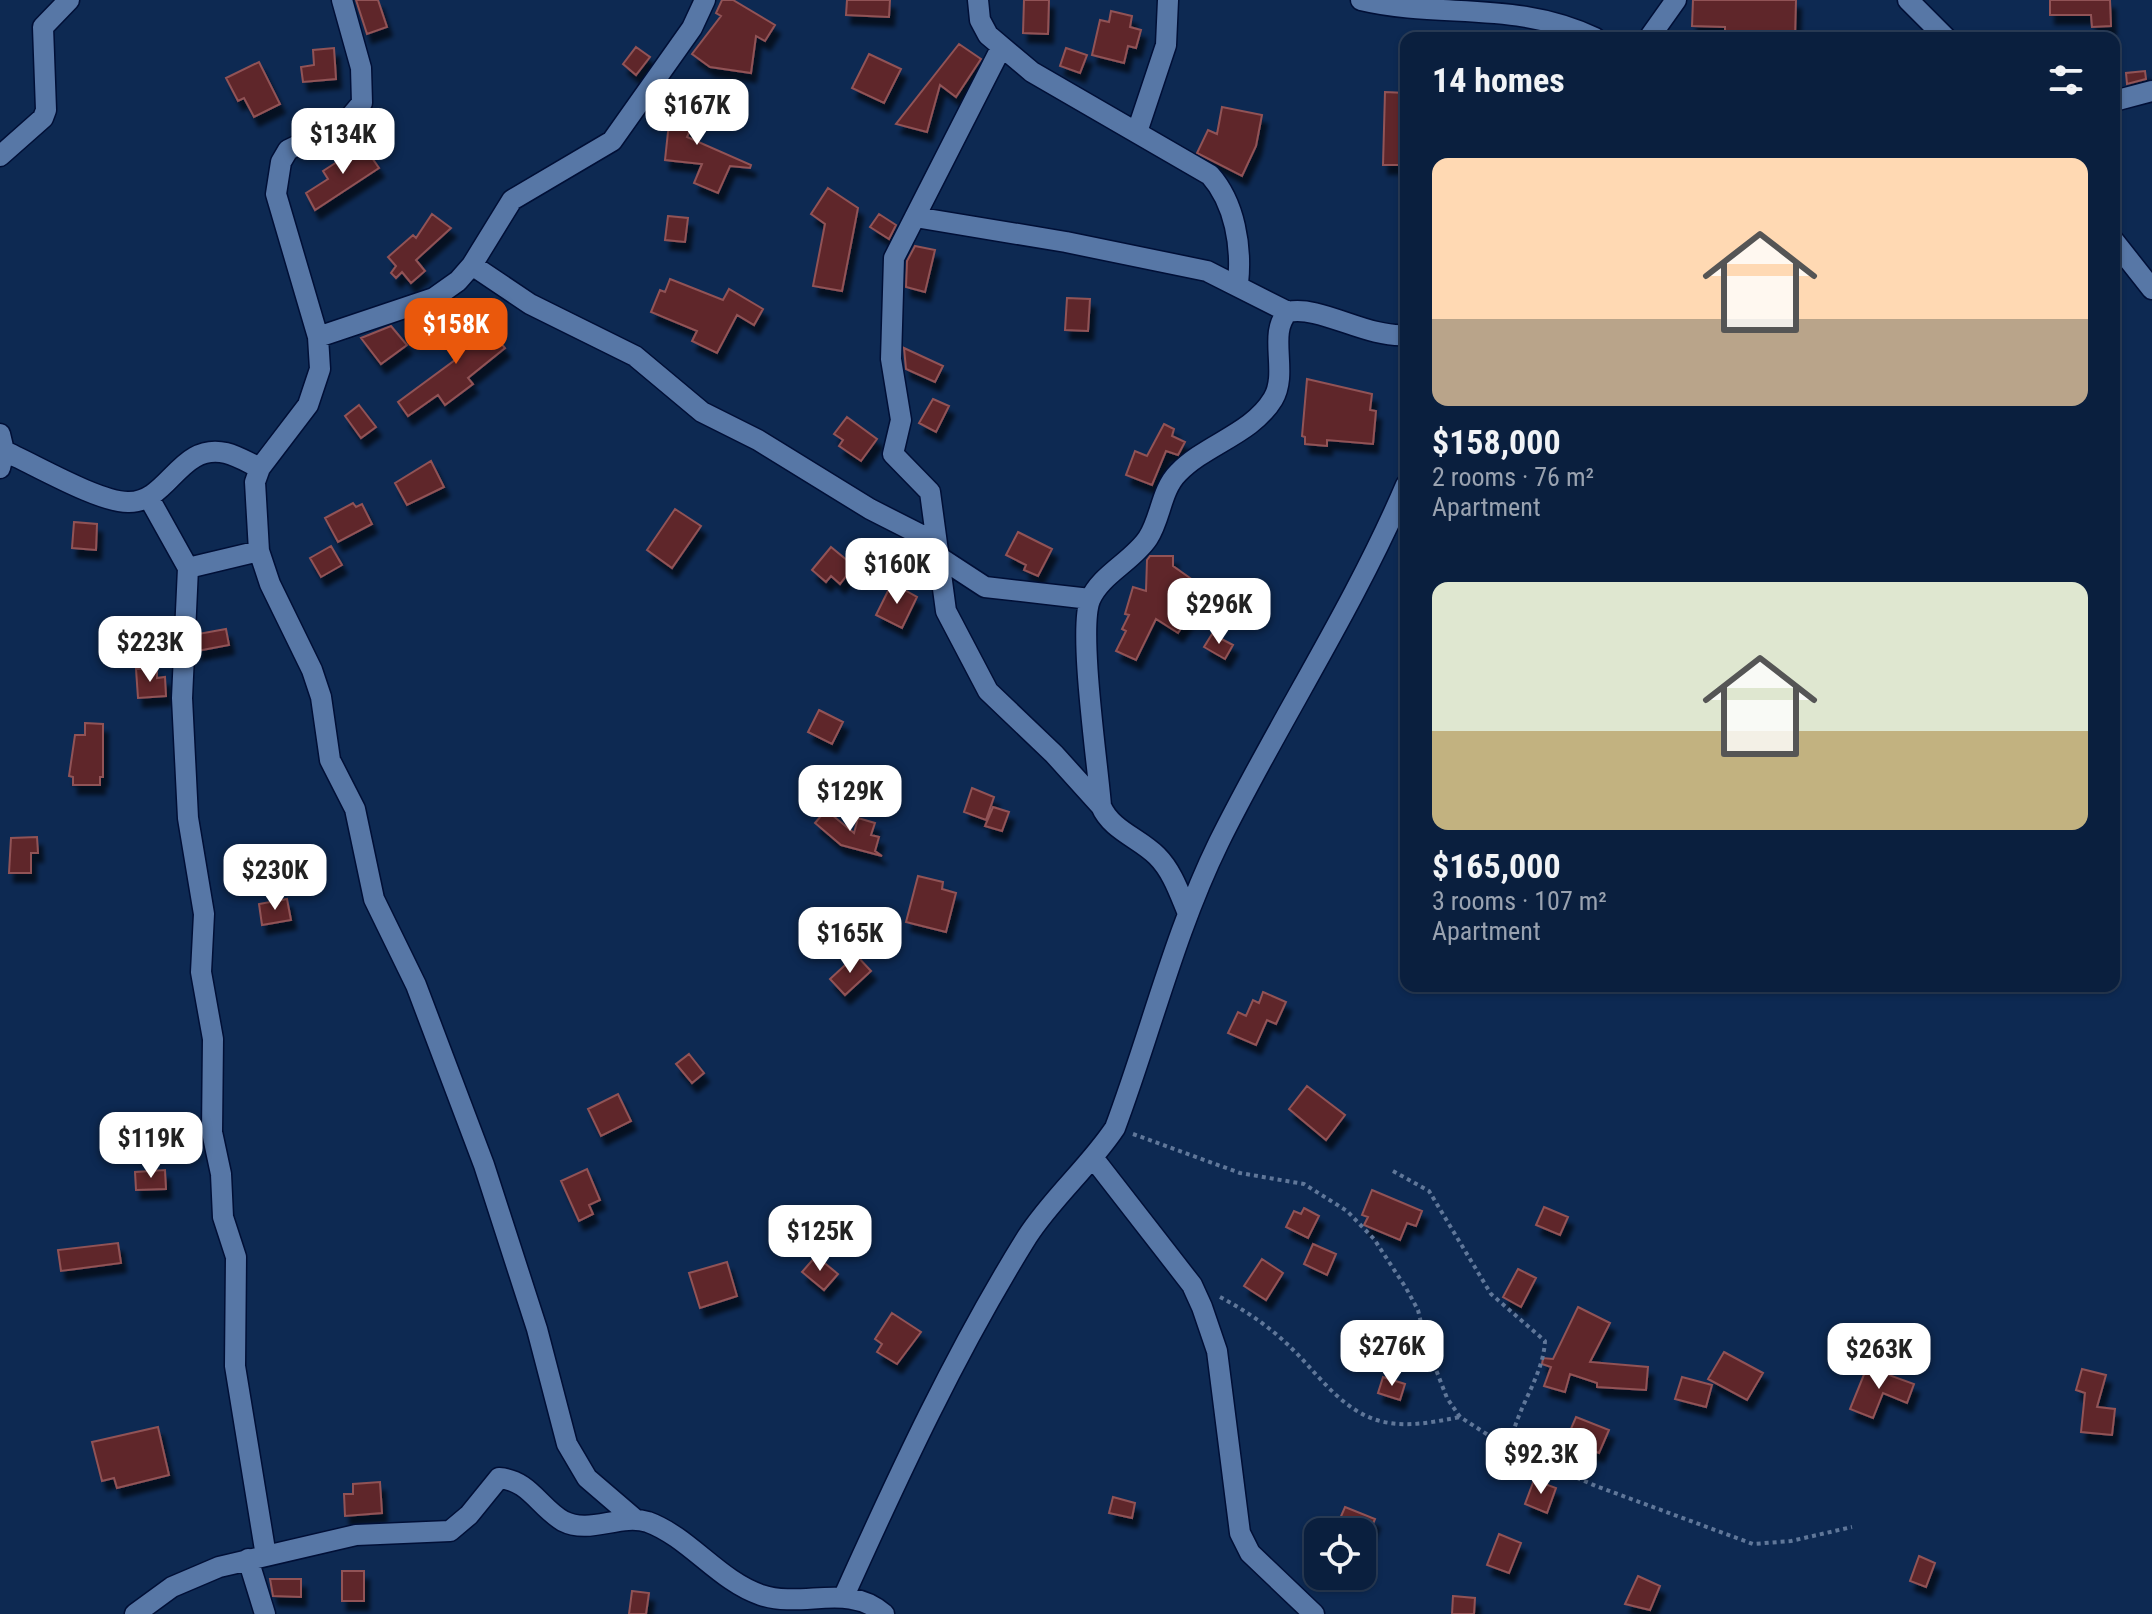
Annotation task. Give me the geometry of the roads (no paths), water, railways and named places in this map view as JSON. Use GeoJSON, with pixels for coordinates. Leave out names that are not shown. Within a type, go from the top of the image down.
{"type":"FeatureCollection","features":[{"type":"Feature","properties":{"kind":"street"},"geometry":{"type":"LineString","coordinates":[[0,156],[43,118],[46,110],[43,27],[69,0]]}},
{"type":"Feature","properties":{"kind":"street"},"geometry":{"type":"LineString","coordinates":[[342,0],[361,68],[362,103],[357,113],[346,122],[288,150],[277,177],[281,219],[318,337],[320,369],[315,390],[296,422],[260,468],[254,494],[259,551],[270,584],[312,670],[321,697],[330,760],[355,809],[374,899],[416,985],[484,1165],[537,1329],[567,1444],[587,1478],[636,1520]]}},
{"type":"Feature","properties":{"kind":"street"},"geometry":{"type":"LineString","coordinates":[[318,337],[434,298],[472,265],[512,200],[612,141],[686,38],[705,0]]}},
{"type":"Feature","properties":{"kind":"street"},"geometry":{"type":"LineString","coordinates":[[978,0],[980,20],[1001,48],[1032,72],[1198,167],[1218,184],[1234,219],[1238,284]]}},
{"type":"Feature","properties":{"kind":"street"},"geometry":{"type":"LineString","coordinates":[[1137,132],[1166,45],[1168,0]]}},
{"type":"Feature","properties":{"kind":"street"},"geometry":{"type":"LineString","coordinates":[[1361,0],[1514,13],[1552,20],[1581,32]]}},
{"type":"Feature","properties":{"kind":"street"},"geometry":{"type":"LineString","coordinates":[[1653,32],[1676,0]]}},
{"type":"Feature","properties":{"kind":"street"},"geometry":{"type":"LineString","coordinates":[[1908,0],[1940,32]]}},
{"type":"Feature","properties":{"kind":"street"},"geometry":{"type":"LineString","coordinates":[[1001,48],[915,217],[893,268],[891,359],[901,420],[893,454],[930,492],[946,611],[988,691],[1054,754],[1101,806],[1111,822],[1156,855],[1171,875],[1187,911]]}},
{"type":"Feature","properties":{"kind":"street"},"geometry":{"type":"LineString","coordinates":[[2120,99],[2152,91]]}},
{"type":"Feature","properties":{"kind":"street"},"geometry":{"type":"LineString","coordinates":[[915,217],[1180,265],[1238,284],[1288,312],[1308,313],[1378,335],[1400,335]]}},
{"type":"Feature","properties":{"kind":"street"},"geometry":{"type":"LineString","coordinates":[[2120,249],[2152,289]]}},
{"type":"Feature","properties":{"kind":"street"},"geometry":{"type":"LineString","coordinates":[[472,265],[530,304],[635,356],[702,412],[767,445],[936,548],[985,587],[1090,599]]}},
{"type":"Feature","properties":{"kind":"street"},"geometry":{"type":"LineString","coordinates":[[1101,806],[1087,639],[1090,599],[1148,538],[1174,476],[1205,451],[1248,426],[1273,399],[1281,370],[1279,328],[1288,312]]}},
{"type":"Feature","properties":{"kind":"street"},"geometry":{"type":"LineString","coordinates":[[1,451],[107,499],[128,502],[149,498],[188,459],[205,453],[229,453],[260,468]]}},
{"type":"Feature","properties":{"kind":"street"},"geometry":{"type":"LineString","coordinates":[[149,498],[188,568],[182,698],[188,818],[204,914],[200,962],[213,1039],[212,1132],[221,1174],[225,1224],[236,1257],[235,1366],[265,1614]]}},
{"type":"Feature","properties":{"kind":"street"},"geometry":{"type":"LineString","coordinates":[[829,1602],[1002,1280],[1030,1234],[1094,1159],[1115,1128],[1187,911],[1220,840],[1357,590],[1400,498]]}},
{"type":"Feature","properties":{"kind":"street"},"geometry":{"type":"LineString","coordinates":[[188,568],[259,551]]}},
{"type":"Feature","properties":{"kind":"street"},"geometry":{"type":"LineString","coordinates":[[1094,1159],[1192,1285],[1217,1351],[1240,1533],[1250,1553],[1314,1614]]}},
{"type":"Feature","properties":{"kind":"street"},"geometry":{"type":"LineString","coordinates":[[135,1614],[189,1577],[257,1557],[356,1535],[450,1531],[469,1515],[499,1478],[518,1481],[552,1512],[573,1524],[636,1520],[657,1527],[759,1594],[785,1600],[866,1601],[884,1614]]}}]}
